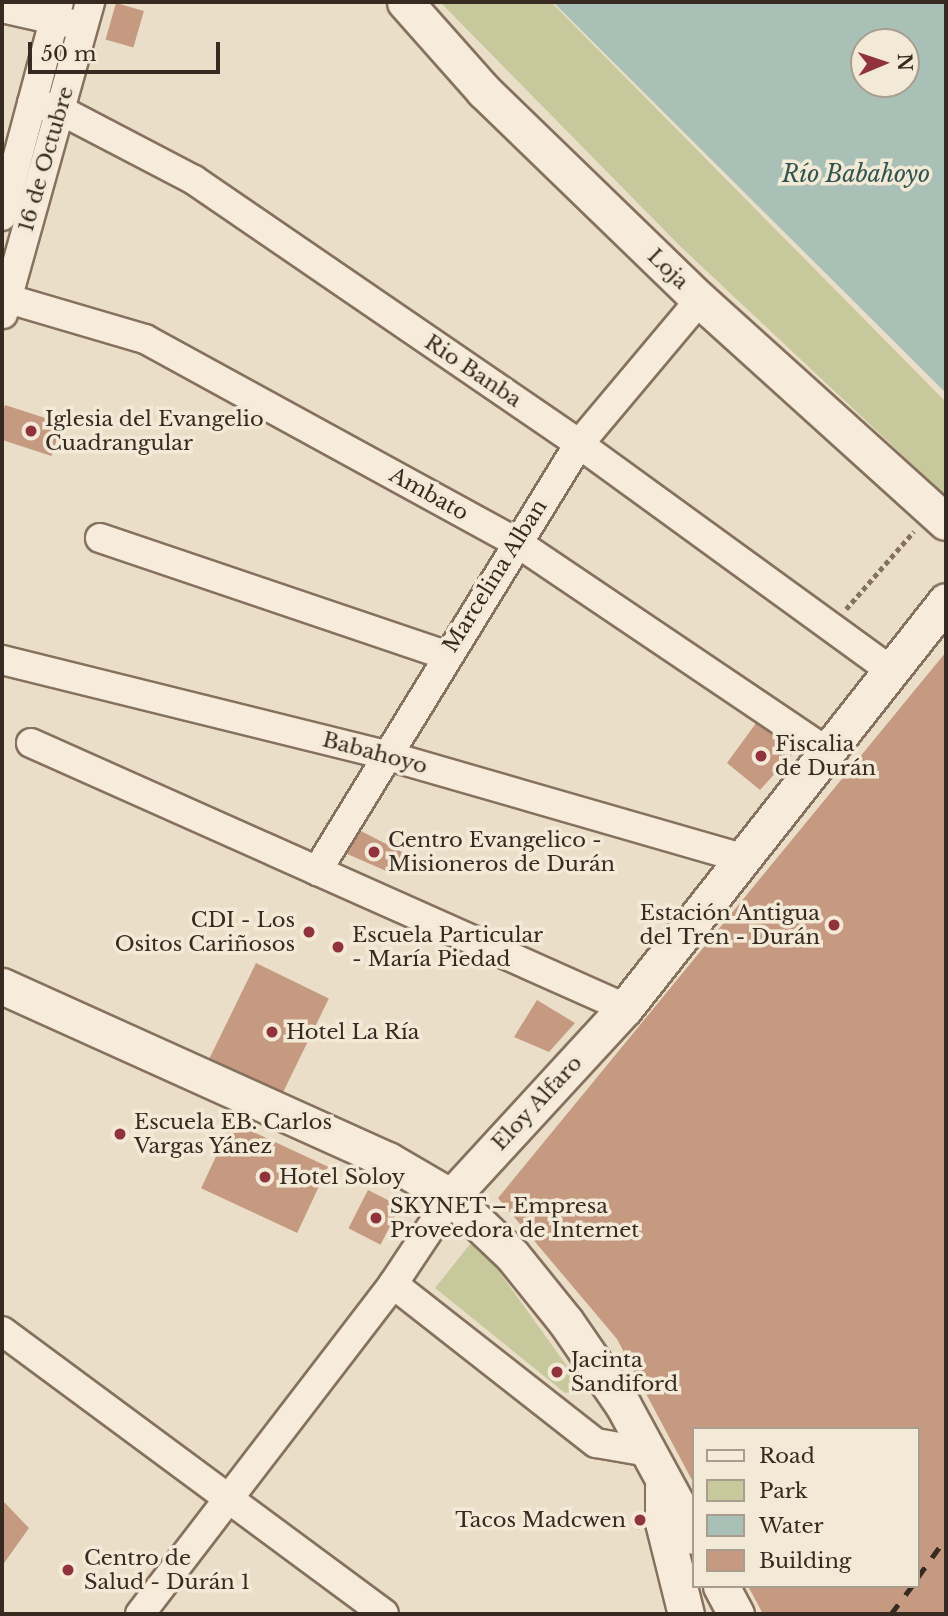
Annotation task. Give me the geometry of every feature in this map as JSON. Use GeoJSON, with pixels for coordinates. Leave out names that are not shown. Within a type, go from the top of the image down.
{"type":"FeatureCollection","features":[{"type":"Feature","properties":{"kind":"street","name":"Loja"},"geometry":{"type":"LineString","coordinates":[[405,2],[484,91],[700,300],[939,515]]}},
{"type":"Feature","properties":{"kind":"street"},"geometry":{"type":"LineString","coordinates":[[2,8],[86,14]]}},
{"type":"Feature","properties":{"kind":"street","name":"16 de Octubre"},"geometry":{"type":"LineString","coordinates":[[2,216],[57,11]]}},
{"type":"Feature","properties":{"kind":"street","name":"16 de Octubre"},"geometry":{"type":"LineString","coordinates":[[4,304],[86,14]]}},
{"type":"Feature","properties":{"kind":"street","name":"Rio Banba"},"geometry":{"type":"LineString","coordinates":[[32,103],[60,110],[194,180],[579,444],[894,673]]}},
{"type":"Feature","properties":{"kind":"street","name":"Marcelina Alban"},"geometry":{"type":"LineString","coordinates":[[317,871],[445,655],[579,444],[700,300]]}},
{"type":"Feature","properties":{"kind":"street","name":"Ambato"},"geometry":{"type":"LineString","coordinates":[[4,304],[145,339],[516,542],[826,751]]}},
{"type":"Feature","properties":{"kind":"street"},"geometry":{"type":"LineString","coordinates":[[100,538],[445,655]]}},
{"type":"Feature","properties":{"kind":"street","name":"Eloy Alfaro"},"geometry":{"type":"LineString","coordinates":[[140,1614],[393,1284],[451,1197],[625,1008],[746,859],[826,751],[894,673],[946,601]]}},
{"type":"Feature","properties":{"kind":"street","name":"Babahoyo"},"geometry":{"type":"LineString","coordinates":[[2,660],[385,755],[746,859]]}},
{"type":"Feature","properties":{"kind":"street"},"geometry":{"type":"LineString","coordinates":[[31,743],[625,1008]]}},
{"type":"Feature","properties":{"kind":"street"},"geometry":{"type":"LineString","coordinates":[[2,986],[388,1160],[451,1197],[512,1255],[566,1322],[655,1464],[692,1532]]}},
{"type":"Feature","properties":{"kind":"street"},"geometry":{"type":"LineString","coordinates":[[393,1284],[596,1443],[655,1464]]}},
{"type":"Feature","properties":{"kind":"street"},"geometry":{"type":"LineString","coordinates":[[2,1331],[384,1614]]}},
{"type":"Feature","properties":{"kind":"street"},"geometry":{"type":"LineString","coordinates":[[655,1464],[663,1522],[686,1614]]}},
{"type":"Feature","properties":{"kind":"street"},"geometry":{"type":"LineString","coordinates":[[676,1573],[678,1614]]}},
{"type":"Feature","properties":{"kind":"street"},"geometry":{"type":"LineString","coordinates":[[722,1588],[736,1614]]}},
{"type":"Feature","properties":{"kind":"path"},"geometry":{"type":"LineString","coordinates":[[832,626],[939,515]]}},
{"type":"Feature","properties":{"kind":"green space"},"geometry":{"type":"Polygon","coordinates":[[[440,2],[551,2],[946,402],[946,496],[681,247],[440,2]]]}},
{"type":"Feature","properties":{"kind":"green space"},"geometry":{"type":"Polygon","coordinates":[[[475,1238],[577,1380],[574,1392],[565,1393],[435,1288],[475,1238]]]}},
{"type":"Feature","properties":{"kind":"water","name":"Río Babahoyo"},"geometry":{"type":"Polygon","coordinates":[[[553,2],[946,2],[946,393],[553,2]]]}},
{"type":"Feature","properties":{"kind":"building"},"geometry":{"type":"Polygon","coordinates":[[[116,3],[144,11],[133,48],[106,40],[116,3]]]}},
{"type":"Feature","properties":{"kind":"building","name":"Iglesia del Evangelio Cuadrangular"},"geometry":{"type":"Polygon","coordinates":[[[5,405],[62,424],[52,456],[2,440],[2,414],[5,405]]]}},
{"type":"Feature","properties":{"kind":"building","name":"Estación Antigua del Tren - Durán"},"geometry":{"type":"Polygon","coordinates":[[[946,652],[946,1614],[763,1614],[749,1588],[920,1588],[920,1427],[692,1427],[692,1480],[617,1339],[498,1198],[946,652]]]}},
{"type":"Feature","properties":{"kind":"building","name":"Fiscalia de Durán"},"geometry":{"type":"Polygon","coordinates":[[[759,719],[798,748],[760,790],[727,763],[759,719]]]}},
{"type":"Feature","properties":{"kind":"building","name":"Centro Evangelico - Misioneros de Durán"},"geometry":{"type":"Polygon","coordinates":[[[357,829],[402,852],[393,874],[345,853],[357,829]]]}},
{"type":"Feature","properties":{"kind":"building","name":"Hotel La Ría"},"geometry":{"type":"Polygon","coordinates":[[[256,963],[329,999],[280,1098],[207,1063],[256,963]]]}},
{"type":"Feature","properties":{"kind":"building"},"geometry":{"type":"Polygon","coordinates":[[[537,1000],[575,1023],[549,1052],[514,1037],[537,1000]]]}},
{"type":"Feature","properties":{"kind":"building","name":"Hotel Soloy"},"geometry":{"type":"Polygon","coordinates":[[[232,1122],[328,1167],[297,1233],[201,1188],[232,1122]]]}},
{"type":"Feature","properties":{"kind":"building","name":"SKYNET – Empresa Proveedora de Internet"},"geometry":{"type":"Polygon","coordinates":[[[368,1190],[400,1206],[381,1245],[348,1228],[368,1190]]]}},
{"type":"Feature","properties":{"kind":"building"},"geometry":{"type":"Polygon","coordinates":[[[3,1501],[29,1528],[2,1566],[2,1503],[3,1501]]]}},
{"type":"Feature","properties":{"kind":"building","name":"Tacos Madcwen"},"geometry":{"type":"Polygon","coordinates":[[[641,1511],[649,1518],[639,1530],[631,1523],[641,1511]]]}},
{"type":"Feature","properties":{"kind":"railway"},"geometry":{"type":"LineString","coordinates":[[920,1574],[946,1538]]}},
{"type":"Feature","properties":{"kind":"railway"},"geometry":{"type":"LineString","coordinates":[[891,1614],[910,1588]]}},
{"type":"Feature","properties":{"kind":"place","name":"Iglesia del Evangelio Cuadrangular"},"geometry":{"type":"Point","coordinates":[31,431]}},
{"type":"Feature","properties":{"kind":"place","name":"Fiscalia de Durán"},"geometry":{"type":"Point","coordinates":[761,756]}},
{"type":"Feature","properties":{"kind":"place","name":"Centro Evangelico - Misioneros de Durán"},"geometry":{"type":"Point","coordinates":[374,852]}},
{"type":"Feature","properties":{"kind":"place","name":"Estación Antigua del Tren - Durán"},"geometry":{"type":"Point","coordinates":[834,925]}},
{"type":"Feature","properties":{"kind":"place","name":"CDI - Los Ositos Cariñosos"},"geometry":{"type":"Point","coordinates":[309,932]}},
{"type":"Feature","properties":{"kind":"place","name":"Escuela Particular - María Piedad"},"geometry":{"type":"Point","coordinates":[338,947]}},
{"type":"Feature","properties":{"kind":"place","name":"Hotel La Ría"},"geometry":{"type":"Point","coordinates":[272,1032]}},
{"type":"Feature","properties":{"kind":"place","name":"Escuela EB. Carlos Vargas Yánez"},"geometry":{"type":"Point","coordinates":[120,1134]}},
{"type":"Feature","properties":{"kind":"place","name":"Hotel Soloy"},"geometry":{"type":"Point","coordinates":[265,1177]}},
{"type":"Feature","properties":{"kind":"place","name":"SKYNET – Empresa Proveedora de Internet"},"geometry":{"type":"Point","coordinates":[376,1218]}},
{"type":"Feature","properties":{"kind":"place","name":"Jacinta Sandiford"},"geometry":{"type":"Point","coordinates":[557,1372]}},
{"type":"Feature","properties":{"kind":"place","name":"Tacos Madcwen"},"geometry":{"type":"Point","coordinates":[640,1520]}},
{"type":"Feature","properties":{"kind":"place","name":"Centro de Salud - Durán 1"},"geometry":{"type":"Point","coordinates":[68,1570]}}]}
